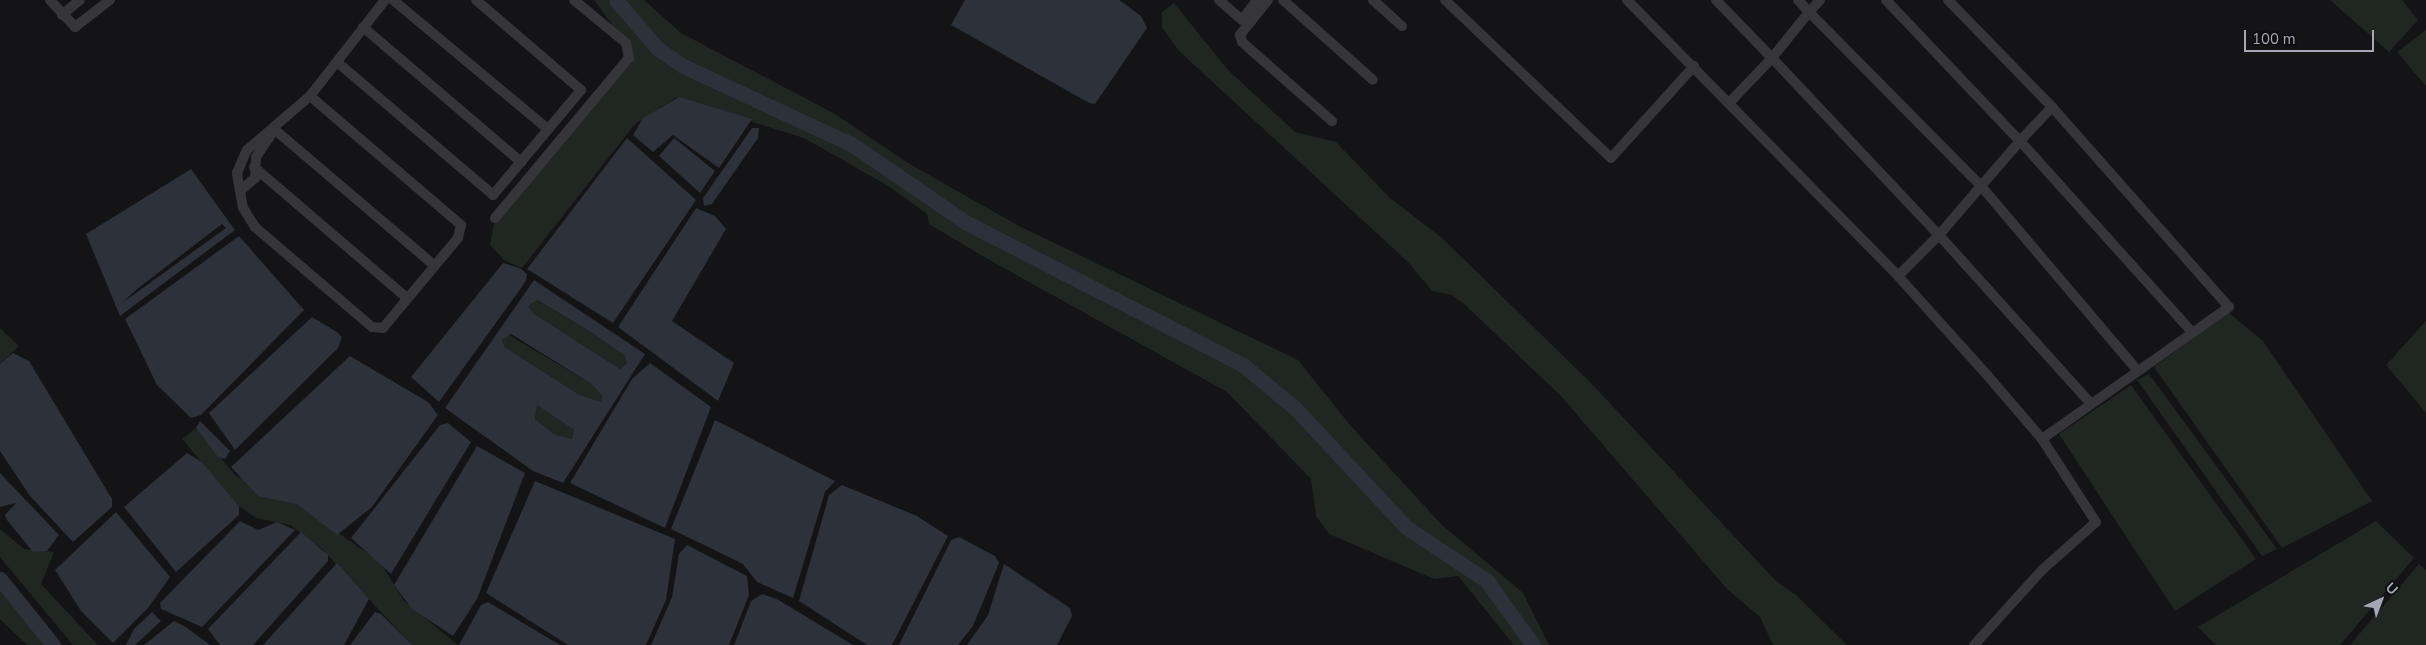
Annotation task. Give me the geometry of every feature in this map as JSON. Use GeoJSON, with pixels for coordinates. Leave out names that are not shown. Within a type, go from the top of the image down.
{"type":"FeatureCollection","features":[{"type":"Feature","properties":{"kind":"street"},"geometry":{"type":"LineString","coordinates":[[50,0],[75,27],[110,0]]}},
{"type":"Feature","properties":{"kind":"street"},"geometry":{"type":"LineString","coordinates":[[62,15],[80,0]]}},
{"type":"Feature","properties":{"kind":"street"},"geometry":{"type":"LineString","coordinates":[[310,96],[461,226],[458,238],[383,328],[372,327],[255,227],[240,191],[237,174],[247,150],[274,129],[310,96],[386,0]]}},
{"type":"Feature","properties":{"kind":"street"},"geometry":{"type":"LineString","coordinates":[[393,0],[548,130]]}},
{"type":"Feature","properties":{"kind":"street"},"geometry":{"type":"LineString","coordinates":[[337,62],[494,195],[581,90],[476,0]]}},
{"type":"Feature","properties":{"kind":"street"},"geometry":{"type":"LineString","coordinates":[[495,218],[629,58],[626,43],[574,0]]}},
{"type":"Feature","properties":{"kind":"street"},"geometry":{"type":"LineString","coordinates":[[1219,0],[1242,20],[1257,0]]}},
{"type":"Feature","properties":{"kind":"street"},"geometry":{"type":"LineString","coordinates":[[1268,0],[1240,35],[1242,42],[1332,121]]}},
{"type":"Feature","properties":{"kind":"street"},"geometry":{"type":"LineString","coordinates":[[1283,0],[1373,80]]}},
{"type":"Feature","properties":{"kind":"street"},"geometry":{"type":"LineString","coordinates":[[1373,0],[1402,26]]}},
{"type":"Feature","properties":{"kind":"street"},"geometry":{"type":"LineString","coordinates":[[1447,0],[1612,158],[1694,66]]}},
{"type":"Feature","properties":{"kind":"street"},"geometry":{"type":"LineString","coordinates":[[1627,0],[1730,102],[1898,276],[2042,439],[2096,522],[2043,569],[1974,645]]}},
{"type":"Feature","properties":{"kind":"street"},"geometry":{"type":"LineString","coordinates":[[1716,0],[1938,235],[2091,404]]}},
{"type":"Feature","properties":{"kind":"street"},"geometry":{"type":"LineString","coordinates":[[1798,0],[1981,186],[2137,370]]}},
{"type":"Feature","properties":{"kind":"street"},"geometry":{"type":"LineString","coordinates":[[1730,102],[1772,58],[1820,0]]}},
{"type":"Feature","properties":{"kind":"street"},"geometry":{"type":"LineString","coordinates":[[1886,0],[2020,141],[2192,332]]}},
{"type":"Feature","properties":{"kind":"street"},"geometry":{"type":"LineString","coordinates":[[1948,0],[2052,107],[2226,301],[2225,311],[2137,370],[2042,439]]}},
{"type":"Feature","properties":{"kind":"street"},"geometry":{"type":"LineString","coordinates":[[363,27],[520,162]]}},
{"type":"Feature","properties":{"kind":"street"},"geometry":{"type":"LineString","coordinates":[[1898,276],[1938,235],[2052,107]]}},
{"type":"Feature","properties":{"kind":"street"},"geometry":{"type":"LineString","coordinates":[[240,191],[254,178],[254,167],[274,129]]}},
{"type":"Feature","properties":{"kind":"street"},"geometry":{"type":"LineString","coordinates":[[274,129],[434,265]]}},
{"type":"Feature","properties":{"kind":"street"},"geometry":{"type":"LineString","coordinates":[[254,167],[407,298]]}},
{"type":"Feature","properties":{"kind":"shaded area"},"geometry":{"type":"Polygon","coordinates":[[[594,0],[644,0],[681,33],[835,114],[908,163],[1019,226],[1298,360],[1350,425],[1442,525],[1523,593],[1549,645],[1514,645],[1458,576],[1434,579],[1329,534],[1316,516],[1311,479],[1227,392],[986,258],[929,224],[927,214],[890,187],[804,138],[675,98],[635,124],[522,268],[504,260],[490,245],[495,218],[629,58],[626,43],[594,0]]]}},
{"type":"Feature","properties":{"kind":"shaded area"},"geometry":{"type":"Polygon","coordinates":[[[965,0],[1119,0],[1141,16],[1147,28],[1095,104],[1089,103],[951,25],[965,0]]]}},
{"type":"Feature","properties":{"kind":"shaded area"},"geometry":{"type":"Polygon","coordinates":[[[2330,0],[2402,0],[2418,20],[2389,52],[2330,0]]]}},
{"type":"Feature","properties":{"kind":"shaded area"},"geometry":{"type":"Polygon","coordinates":[[[1174,3],[1227,69],[1295,132],[1336,142],[1390,198],[1442,238],[1590,382],[1776,581],[1796,595],[1847,645],[1773,645],[1760,617],[1727,589],[1561,396],[1463,303],[1452,295],[1432,291],[1408,262],[1179,51],[1162,27],[1162,12],[1174,3]]]}},
{"type":"Feature","properties":{"kind":"shaded area"},"geometry":{"type":"Polygon","coordinates":[[[2426,30],[2426,84],[2425,85],[2397,52],[2426,30]]]}},
{"type":"Feature","properties":{"kind":"shaded area"},"geometry":{"type":"Polygon","coordinates":[[[679,97],[752,119],[719,168],[673,135],[653,152],[633,135],[643,118],[679,97]]]}},
{"type":"Feature","properties":{"kind":"shaded area"},"geometry":{"type":"Polygon","coordinates":[[[752,128],[759,128],[758,138],[712,204],[704,206],[703,198],[752,128]]]}},
{"type":"Feature","properties":{"kind":"shaded area"},"geometry":{"type":"Polygon","coordinates":[[[627,138],[696,200],[613,323],[527,269],[627,138]]]}},
{"type":"Feature","properties":{"kind":"shaded area"},"geometry":{"type":"Polygon","coordinates":[[[674,138],[715,171],[700,193],[659,156],[674,138]]]}},
{"type":"Feature","properties":{"kind":"shaded area"},"geometry":{"type":"Polygon","coordinates":[[[191,169],[235,230],[120,316],[86,234],[191,169]],[[222,224],[137,289],[122,303],[226,228],[222,224]]]}},
{"type":"Feature","properties":{"kind":"shaded area"},"geometry":{"type":"Polygon","coordinates":[[[696,208],[715,216],[726,229],[672,321],[734,363],[718,401],[618,327],[696,208]]]}},
{"type":"Feature","properties":{"kind":"shaded area"},"geometry":{"type":"Polygon","coordinates":[[[239,236],[304,310],[201,415],[191,418],[157,385],[125,319],[239,236]]]}},
{"type":"Feature","properties":{"kind":"shaded area"},"geometry":{"type":"Polygon","coordinates":[[[503,263],[520,268],[527,274],[526,281],[439,402],[411,377],[503,263]]]}},
{"type":"Feature","properties":{"kind":"shaded area"},"geometry":{"type":"Polygon","coordinates":[[[534,280],[645,354],[563,483],[533,471],[445,408],[534,280]],[[537,300],[528,306],[533,313],[620,369],[627,363],[625,356],[594,334],[537,300]],[[511,334],[502,340],[505,347],[578,394],[601,402],[602,395],[590,383],[511,334]],[[537,405],[535,419],[554,434],[572,439],[574,430],[537,405]]]}},
{"type":"Feature","properties":{"kind":"shaded area"},"geometry":{"type":"Polygon","coordinates":[[[536,300],[594,334],[625,356],[627,363],[620,369],[533,313],[528,306],[536,300]]]}},
{"type":"Feature","properties":{"kind":"shaded area"},"geometry":{"type":"Polygon","coordinates":[[[2228,312],[2263,341],[2372,501],[2282,548],[2154,367],[2228,312]]]}},
{"type":"Feature","properties":{"kind":"shaded area"},"geometry":{"type":"Polygon","coordinates":[[[312,317],[342,337],[338,348],[235,450],[209,413],[312,317]]]}},
{"type":"Feature","properties":{"kind":"shaded area"},"geometry":{"type":"Polygon","coordinates":[[[2426,321],[2426,413],[2386,365],[2426,321]]]}},
{"type":"Feature","properties":{"kind":"shaded area"},"geometry":{"type":"Polygon","coordinates":[[[0,328],[19,346],[0,364],[0,328]]]}},
{"type":"Feature","properties":{"kind":"shaded area"},"geometry":{"type":"Polygon","coordinates":[[[507,334],[590,383],[602,395],[601,402],[578,394],[505,347],[502,340],[507,334]]]}},
{"type":"Feature","properties":{"kind":"shaded area"},"geometry":{"type":"Polygon","coordinates":[[[13,353],[29,361],[112,499],[112,507],[73,542],[30,496],[0,451],[0,364],[13,353]]]}},
{"type":"Feature","properties":{"kind":"shaded area"},"geometry":{"type":"Polygon","coordinates":[[[350,356],[428,402],[438,415],[372,507],[337,535],[297,504],[258,496],[231,467],[350,356]]]}},
{"type":"Feature","properties":{"kind":"shaded area"},"geometry":{"type":"Polygon","coordinates":[[[650,363],[711,407],[665,528],[570,483],[632,379],[650,363]]]}},
{"type":"Feature","properties":{"kind":"shaded area"},"geometry":{"type":"Polygon","coordinates":[[[2149,374],[2277,549],[2262,556],[2137,380],[2149,374]]]}},
{"type":"Feature","properties":{"kind":"shaded area"},"geometry":{"type":"Polygon","coordinates":[[[2131,385],[2256,559],[2175,611],[2059,434],[2131,385]]]}},
{"type":"Feature","properties":{"kind":"shaded area"},"geometry":{"type":"Polygon","coordinates":[[[537,405],[574,430],[572,439],[554,434],[535,419],[537,405]]]}},
{"type":"Feature","properties":{"kind":"shaded area"},"geometry":{"type":"Polygon","coordinates":[[[715,420],[835,481],[825,492],[793,598],[757,582],[743,564],[671,529],[715,420]]]}},
{"type":"Feature","properties":{"kind":"shaded area"},"geometry":{"type":"Polygon","coordinates":[[[200,421],[230,451],[225,459],[218,457],[196,428],[200,421]]]}},
{"type":"Feature","properties":{"kind":"shaded area"},"geometry":{"type":"Polygon","coordinates":[[[448,423],[471,442],[391,574],[351,538],[440,425],[448,423]]]}},
{"type":"Feature","properties":{"kind":"shaded area"},"geometry":{"type":"Polygon","coordinates":[[[196,428],[236,476],[297,504],[380,562],[404,601],[458,645],[412,645],[321,548],[290,525],[256,518],[239,506],[182,439],[196,428]]]}},
{"type":"Feature","properties":{"kind":"shaded area"},"geometry":{"type":"Polygon","coordinates":[[[477,446],[525,473],[477,599],[453,636],[412,609],[394,585],[477,446]]]}},
{"type":"Feature","properties":{"kind":"shaded area"},"geometry":{"type":"Polygon","coordinates":[[[187,453],[202,462],[239,506],[239,515],[176,572],[124,507],[187,453]]]}},
{"type":"Feature","properties":{"kind":"shaded area"},"geometry":{"type":"Polygon","coordinates":[[[0,473],[59,535],[47,551],[33,552],[7,520],[5,515],[16,503],[0,507],[0,473]]]}},
{"type":"Feature","properties":{"kind":"shaded area"},"geometry":{"type":"Polygon","coordinates":[[[535,481],[675,539],[666,600],[646,645],[568,645],[486,593],[535,481]]]}},
{"type":"Feature","properties":{"kind":"shaded area"},"geometry":{"type":"Polygon","coordinates":[[[842,485],[917,516],[948,536],[892,645],[867,645],[799,601],[829,495],[842,485]]]}},
{"type":"Feature","properties":{"kind":"shaded area"},"geometry":{"type":"Polygon","coordinates":[[[116,512],[170,577],[148,608],[113,643],[81,611],[55,570],[116,512]]]}},
{"type":"Feature","properties":{"kind":"shaded area"},"geometry":{"type":"Polygon","coordinates":[[[240,521],[258,530],[277,522],[295,530],[202,627],[161,609],[160,603],[240,521]]]}},
{"type":"Feature","properties":{"kind":"shaded area"},"geometry":{"type":"Polygon","coordinates":[[[2376,521],[2414,558],[2340,645],[2216,645],[2198,627],[2376,521]]]}},
{"type":"Feature","properties":{"kind":"shaded area"},"geometry":{"type":"Polygon","coordinates":[[[0,529],[24,549],[54,552],[41,584],[98,645],[73,645],[0,557],[0,529]]]}},
{"type":"Feature","properties":{"kind":"shaded area"},"geometry":{"type":"Polygon","coordinates":[[[301,532],[328,555],[328,561],[253,645],[220,645],[208,629],[301,532]]]}},
{"type":"Feature","properties":{"kind":"shaded area"},"geometry":{"type":"Polygon","coordinates":[[[959,537],[995,556],[999,563],[973,626],[958,645],[899,645],[951,540],[959,537]]]}},
{"type":"Feature","properties":{"kind":"shaded area"},"geometry":{"type":"Polygon","coordinates":[[[687,545],[747,576],[749,595],[729,645],[651,645],[672,597],[679,554],[687,545]]]}},
{"type":"Feature","properties":{"kind":"shaded area"},"geometry":{"type":"Polygon","coordinates":[[[337,563],[369,599],[344,645],[263,645],[337,563]]]}},
{"type":"Feature","properties":{"kind":"shaded area"},"geometry":{"type":"Polygon","coordinates":[[[1004,564],[1070,608],[1072,616],[1057,645],[967,645],[988,615],[1004,564]]]}},
{"type":"Feature","properties":{"kind":"shaded area"},"geometry":{"type":"Polygon","coordinates":[[[2419,564],[2426,570],[2426,645],[2350,645],[2419,564]]]}},
{"type":"Feature","properties":{"kind":"shaded area"},"geometry":{"type":"Polygon","coordinates":[[[0,590],[46,645],[27,645],[0,619],[0,590]]]}},
{"type":"Feature","properties":{"kind":"shaded area"},"geometry":{"type":"Polygon","coordinates":[[[762,594],[777,599],[853,645],[734,645],[751,601],[762,594]]]}},
{"type":"Feature","properties":{"kind":"shaded area"},"geometry":{"type":"Polygon","coordinates":[[[488,602],[560,645],[459,645],[481,605],[488,602]]]}},
{"type":"Feature","properties":{"kind":"shaded area"},"geometry":{"type":"Polygon","coordinates":[[[152,612],[161,621],[135,645],[126,645],[134,629],[152,612]]]}},
{"type":"Feature","properties":{"kind":"shaded area"},"geometry":{"type":"Polygon","coordinates":[[[375,612],[381,614],[412,645],[350,645],[375,612]]]}},
{"type":"Feature","properties":{"kind":"shaded area"},"geometry":{"type":"Polygon","coordinates":[[[174,621],[186,627],[210,645],[144,645],[174,621]]]}},
{"type":"Feature","properties":{"kind":"waterway"},"geometry":{"type":"LineString","coordinates":[[616,0],[658,49],[683,66],[853,145],[965,222],[1243,365],[1295,408],[1406,527],[1487,581],[1533,645]]}},
{"type":"Feature","properties":{"kind":"waterway"},"geometry":{"type":"LineString","coordinates":[[0,579],[53,645]]}}]}
